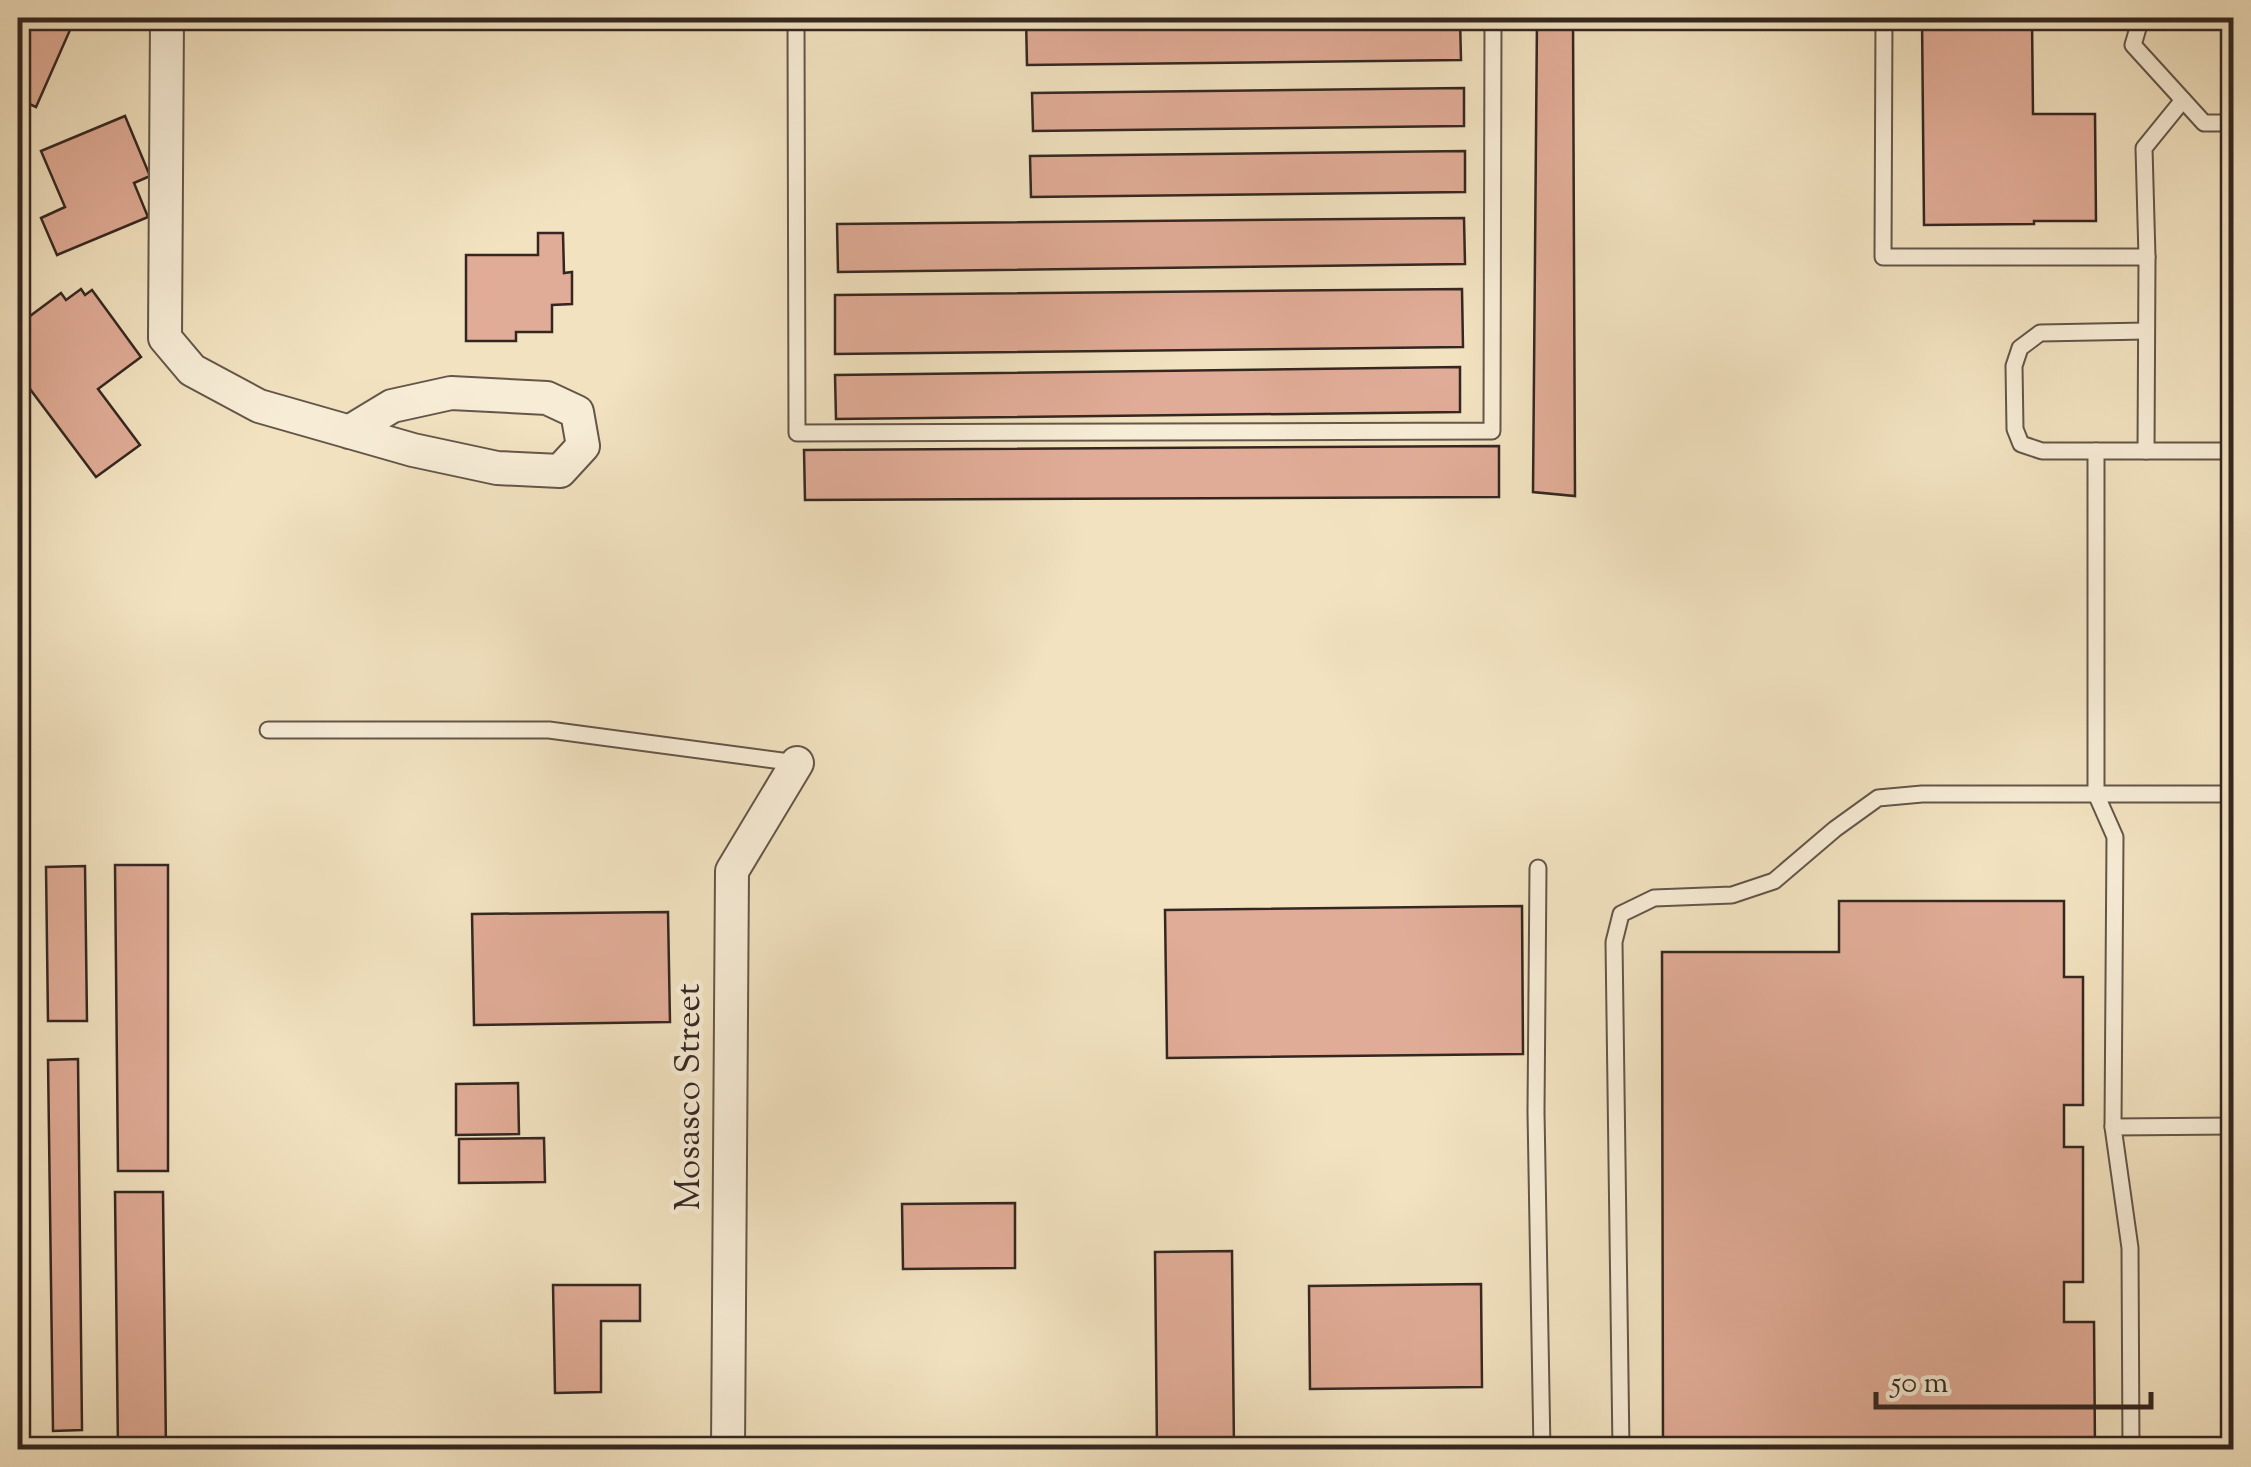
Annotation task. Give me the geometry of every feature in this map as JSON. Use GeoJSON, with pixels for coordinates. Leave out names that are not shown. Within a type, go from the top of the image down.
{"type":"FeatureCollection","features":[{"type":"Feature","properties":{"kind":"street"},"geometry":{"type":"LineString","coordinates":[[167,18],[166,338],[192,370],[258,406],[349,432],[413,450],[497,468],[560,471],[583,446],[577,412],[547,398],[451,393],[392,406],[349,432]]}},
{"type":"Feature","properties":{"kind":"street","name":"Mosasco Street"},"geometry":{"type":"LineString","coordinates":[[728,1450],[732,871],[797,763]]}},
{"type":"Feature","properties":{"kind":"lane"},"geometry":{"type":"LineString","coordinates":[[796,18],[797,433],[1492,430],[1494,18]]}},
{"type":"Feature","properties":{"kind":"lane"},"geometry":{"type":"LineString","coordinates":[[1884,18],[1883,256],[2147,257]]}},
{"type":"Feature","properties":{"kind":"lane"},"geometry":{"type":"LineString","coordinates":[[2141,18],[2133,45],[2204,123],[2234,123]]}},
{"type":"Feature","properties":{"kind":"lane"},"geometry":{"type":"LineString","coordinates":[[2146,451],[2144,148],[2182,100]]}},
{"type":"Feature","properties":{"kind":"lane"},"geometry":{"type":"LineString","coordinates":[[2146,331],[2040,332],[2020,348],[2014,366],[2015,429],[2021,444],[2042,451],[2234,451]]}},
{"type":"Feature","properties":{"kind":"lane"},"geometry":{"type":"LineString","coordinates":[[2096,451],[2096,794],[2115,837],[2113,1127],[2130,1248],[2131,1450]]}},
{"type":"Feature","properties":{"kind":"lane"},"geometry":{"type":"LineString","coordinates":[[268,730],[549,730],[797,763]]}},
{"type":"Feature","properties":{"kind":"lane"},"geometry":{"type":"LineString","coordinates":[[1621,1450],[1614,942],[1621,914],[1654,898],[1732,895],[1774,881],[1878,798],[1922,794],[2234,794]]}},
{"type":"Feature","properties":{"kind":"lane"},"geometry":{"type":"LineString","coordinates":[[1538,868],[1536,1112],[1542,1450]]}},
{"type":"Feature","properties":{"kind":"lane"},"geometry":{"type":"LineString","coordinates":[[2113,1127],[2234,1126]]}},
{"type":"Feature","properties":{"kind":"building"},"geometry":{"type":"Polygon","coordinates":[[[18,18],[41,18],[70,30],[36,107],[18,99],[18,18]]]}},
{"type":"Feature","properties":{"kind":"building"},"geometry":{"type":"Polygon","coordinates":[[[1026,18],[1460,18],[1461,60],[1027,65],[1026,18]]]}},
{"type":"Feature","properties":{"kind":"building"},"geometry":{"type":"Polygon","coordinates":[[[1537,18],[1573,18],[1575,496],[1533,492],[1537,18]]]}},
{"type":"Feature","properties":{"kind":"building"},"geometry":{"type":"Polygon","coordinates":[[[1922,18],[2032,18],[2033,114],[2095,114],[2096,221],[1924,225],[1922,18]]]}},
{"type":"Feature","properties":{"kind":"building"},"geometry":{"type":"Polygon","coordinates":[[[1464,88],[1464,126],[1033,131],[1032,93],[1464,88]]]}},
{"type":"Feature","properties":{"kind":"building"},"geometry":{"type":"Polygon","coordinates":[[[125,116],[150,176],[134,183],[148,217],[57,255],[41,218],[65,207],[41,151],[125,116]]]}},
{"type":"Feature","properties":{"kind":"building"},"geometry":{"type":"Polygon","coordinates":[[[1465,151],[1465,192],[1031,197],[1030,156],[1465,151]]]}},
{"type":"Feature","properties":{"kind":"building"},"geometry":{"type":"Polygon","coordinates":[[[2224,193],[2234,193],[2234,258],[2225,258],[2224,193]]]}},
{"type":"Feature","properties":{"kind":"building"},"geometry":{"type":"Polygon","coordinates":[[[1464,218],[1465,264],[838,272],[837,224],[1464,218]]]}},
{"type":"Feature","properties":{"kind":"building"},"geometry":{"type":"Polygon","coordinates":[[[538,233],[563,233],[564,273],[572,272],[572,304],[552,305],[552,332],[516,332],[516,341],[466,341],[466,255],[538,255],[538,233]]]}},
{"type":"Feature","properties":{"kind":"building"},"geometry":{"type":"Polygon","coordinates":[[[81,289],[85,295],[92,290],[141,357],[98,389],[140,445],[96,477],[18,373],[18,325],[61,293],[66,300],[81,289]]]}},
{"type":"Feature","properties":{"kind":"building"},"geometry":{"type":"Polygon","coordinates":[[[1462,289],[1463,347],[835,354],[835,295],[1462,289]]]}},
{"type":"Feature","properties":{"kind":"building"},"geometry":{"type":"Polygon","coordinates":[[[1460,367],[1460,412],[836,419],[835,375],[1460,367]]]}},
{"type":"Feature","properties":{"kind":"building"},"geometry":{"type":"Polygon","coordinates":[[[1499,446],[1499,497],[805,500],[804,450],[1499,446]]]}},
{"type":"Feature","properties":{"kind":"building"},"geometry":{"type":"Polygon","coordinates":[[[115,865],[168,865],[168,1171],[118,1171],[115,865]]]}},
{"type":"Feature","properties":{"kind":"building"},"geometry":{"type":"Polygon","coordinates":[[[85,866],[87,1021],[48,1021],[46,867],[85,866]]]}},
{"type":"Feature","properties":{"kind":"building"},"geometry":{"type":"Polygon","coordinates":[[[1839,901],[2064,901],[2064,977],[2083,977],[2083,1105],[2064,1105],[2064,1147],[2083,1147],[2083,1282],[2064,1282],[2064,1322],[2094,1322],[2095,1450],[1663,1450],[1662,952],[1839,952],[1839,901]]]}},
{"type":"Feature","properties":{"kind":"building"},"geometry":{"type":"Polygon","coordinates":[[[1522,906],[1523,1054],[1167,1058],[1165,910],[1522,906]]]}},
{"type":"Feature","properties":{"kind":"building"},"geometry":{"type":"Polygon","coordinates":[[[668,912],[670,1022],[474,1025],[472,914],[668,912]]]}},
{"type":"Feature","properties":{"kind":"building"},"geometry":{"type":"Polygon","coordinates":[[[78,1059],[82,1430],[53,1431],[48,1060],[78,1059]]]}},
{"type":"Feature","properties":{"kind":"building"},"geometry":{"type":"Polygon","coordinates":[[[518,1083],[519,1134],[456,1135],[456,1084],[518,1083]]]}},
{"type":"Feature","properties":{"kind":"building"},"geometry":{"type":"Polygon","coordinates":[[[544,1138],[545,1182],[459,1183],[459,1139],[544,1138]]]}},
{"type":"Feature","properties":{"kind":"building"},"geometry":{"type":"Polygon","coordinates":[[[115,1192],[163,1192],[166,1450],[118,1450],[115,1192]]]}},
{"type":"Feature","properties":{"kind":"building"},"geometry":{"type":"Polygon","coordinates":[[[1015,1203],[1015,1268],[903,1269],[902,1204],[1015,1203]]]}},
{"type":"Feature","properties":{"kind":"building"},"geometry":{"type":"Polygon","coordinates":[[[1232,1251],[1234,1450],[1157,1450],[1155,1252],[1232,1251]]]}},
{"type":"Feature","properties":{"kind":"building"},"geometry":{"type":"Polygon","coordinates":[[[1481,1284],[1482,1387],[1310,1389],[1309,1286],[1481,1284]]]}},
{"type":"Feature","properties":{"kind":"building"},"geometry":{"type":"Polygon","coordinates":[[[553,1285],[640,1285],[640,1321],[601,1321],[601,1392],[555,1393],[553,1285]]]}}]}
